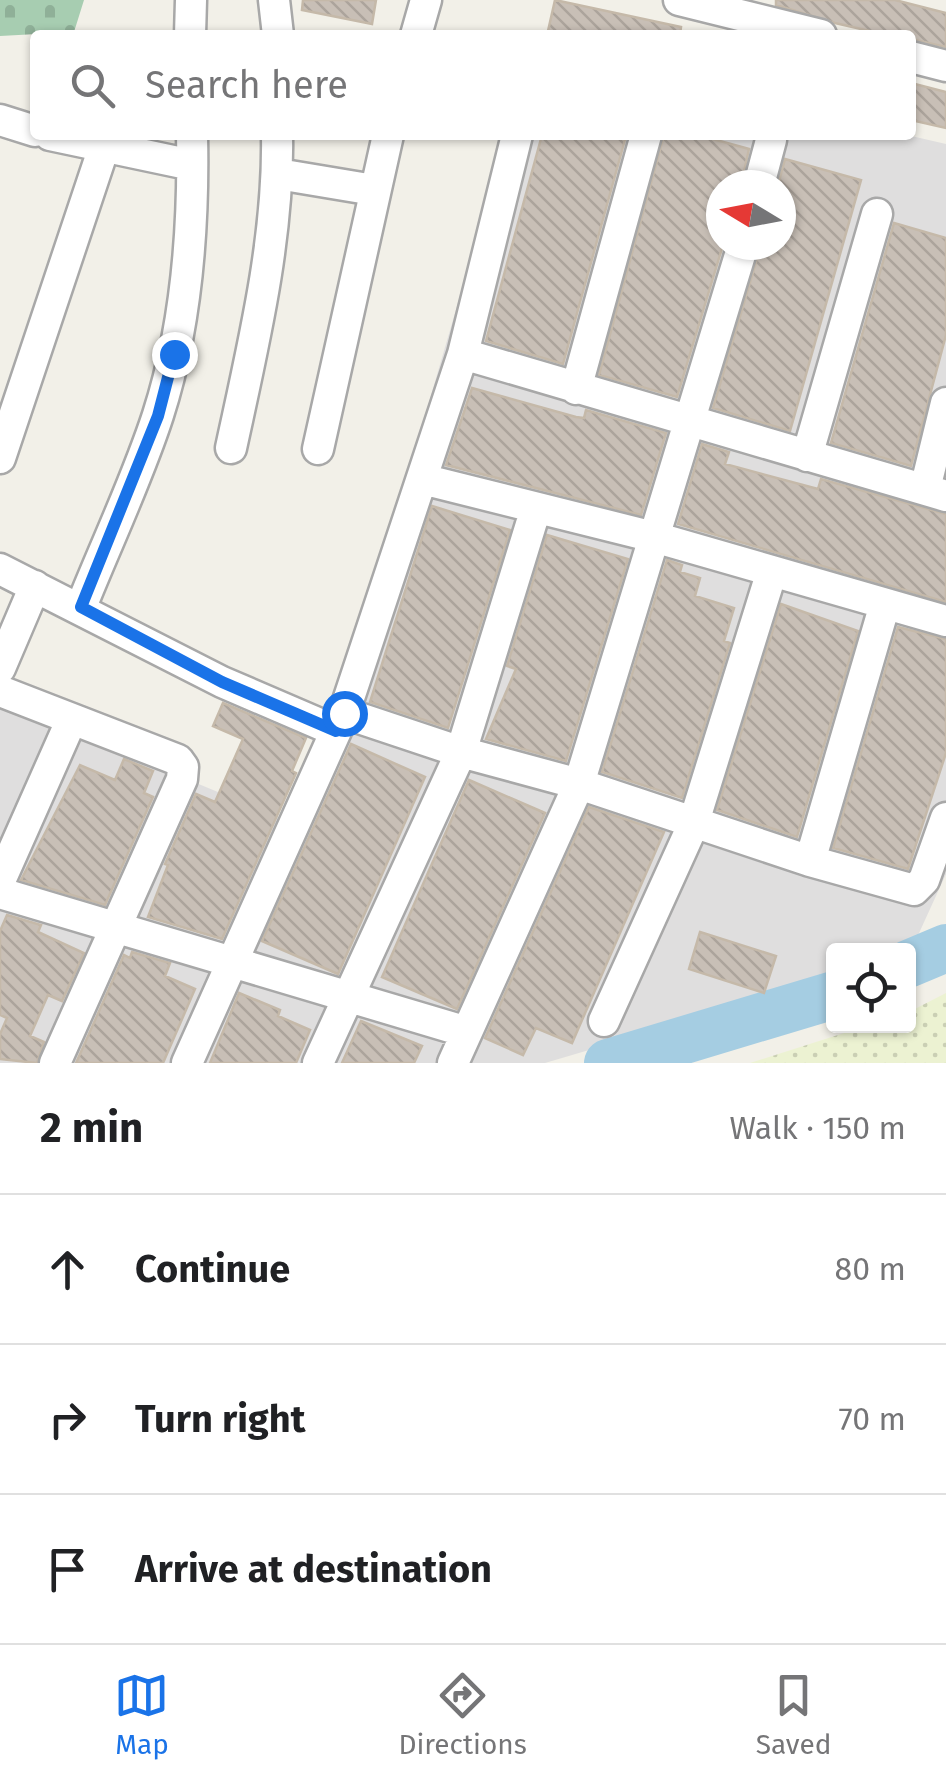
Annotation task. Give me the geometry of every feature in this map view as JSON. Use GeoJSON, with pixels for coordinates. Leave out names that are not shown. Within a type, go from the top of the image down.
{"type":"FeatureCollection","features":[{"type":"Feature","properties":{"kind":"street"},"geometry":{"type":"LineString","coordinates":[[190,30],[191,0]]}},
{"type":"Feature","properties":{"kind":"street"},"geometry":{"type":"LineString","coordinates":[[274,0],[277,30]]}},
{"type":"Feature","properties":{"kind":"street"},"geometry":{"type":"LineString","coordinates":[[417,30],[426,0]]}},
{"type":"Feature","properties":{"kind":"street"},"geometry":{"type":"LineString","coordinates":[[679,0],[801,30]]}},
{"type":"Feature","properties":{"kind":"street"},"geometry":{"type":"LineString","coordinates":[[916,58],[946,66]]}},
{"type":"Feature","properties":{"kind":"street"},"geometry":{"type":"LineString","coordinates":[[0,120],[30,129]]}},
{"type":"Feature","properties":{"kind":"street"},"geometry":{"type":"LineString","coordinates":[[72,140],[104,147],[192,150],[188,270],[170,370],[158,416],[81,607]]}},
{"type":"Feature","properties":{"kind":"street"},"geometry":{"type":"LineString","coordinates":[[230,448],[255,339],[278,174],[277,140]]}},
{"type":"Feature","properties":{"kind":"street"},"geometry":{"type":"LineString","coordinates":[[318,449],[387,140]]}},
{"type":"Feature","properties":{"kind":"street"},"geometry":{"type":"LineString","coordinates":[[186,1063],[340,722],[463,354],[517,140]]}},
{"type":"Feature","properties":{"kind":"street"},"geometry":{"type":"LineString","coordinates":[[576,389],[645,140]]}},
{"type":"Feature","properties":{"kind":"street"},"geometry":{"type":"LineString","coordinates":[[763,170],[771,140]]}},
{"type":"Feature","properties":{"kind":"street"},"geometry":{"type":"LineString","coordinates":[[0,458],[7,405],[104,147]]}},
{"type":"Feature","properties":{"kind":"street"},"geometry":{"type":"LineString","coordinates":[[278,174],[374,190]]}},
{"type":"Feature","properties":{"kind":"street"},"geometry":{"type":"LineString","coordinates":[[807,456],[877,214]]}},
{"type":"Feature","properties":{"kind":"street"},"geometry":{"type":"LineString","coordinates":[[453,1063],[579,784],[739,260]]}},
{"type":"Feature","properties":{"kind":"street"},"geometry":{"type":"LineString","coordinates":[[463,354],[690,424],[935,492],[946,403]]}},
{"type":"Feature","properties":{"kind":"street"},"geometry":{"type":"LineString","coordinates":[[422,479],[654,538],[946,621]]}},
{"type":"Feature","properties":{"kind":"street"},"geometry":{"type":"LineString","coordinates":[[318,1063],[461,752],[536,508]]}},
{"type":"Feature","properties":{"kind":"street"},"geometry":{"type":"LineString","coordinates":[[0,569],[222,682],[340,722],[579,784],[810,862],[914,890],[924,880],[946,818]]}},
{"type":"Feature","properties":{"kind":"street"},"geometry":{"type":"LineString","coordinates":[[604,1021],[693,824],[772,571]]}},
{"type":"Feature","properties":{"kind":"street"},"geometry":{"type":"LineString","coordinates":[[0,668],[35,586]]}},
{"type":"Feature","properties":{"kind":"street"},"geometry":{"type":"LineString","coordinates":[[810,862],[885,604]]}},
{"type":"Feature","properties":{"kind":"street"},"geometry":{"type":"LineString","coordinates":[[0,691],[178,760],[183,767],[182,779],[55,1063]]}},
{"type":"Feature","properties":{"kind":"street"},"geometry":{"type":"LineString","coordinates":[[0,880],[71,721]]}},
{"type":"Feature","properties":{"kind":"street"},"geometry":{"type":"LineString","coordinates":[[0,893],[467,1032]]}},
{"type":"Feature","properties":{"kind":"shaded area"},"geometry":{"type":"Polygon","coordinates":[[[916,137],[946,144],[946,874],[914,943],[826,943],[826,980],[545,1063],[0,1063],[0,702],[281,818],[347,683],[506,140],[916,137]]]}},
{"type":"Feature","properties":{"kind":"green space"},"geometry":{"type":"Polygon","coordinates":[[[0,0],[84,0],[75,30],[30,30],[30,34],[0,36],[0,0]]]}},
{"type":"Feature","properties":{"kind":"green space"},"geometry":{"type":"Polygon","coordinates":[[[946,993],[946,1063],[750,1063],[844,1033],[916,1033],[916,1008],[946,993]]]}},
{"type":"Feature","properties":{"kind":"building"},"geometry":{"type":"Polygon","coordinates":[[[303,0],[376,0],[372,24],[302,10],[303,0]]]}},
{"type":"Feature","properties":{"kind":"building"},"geometry":{"type":"Polygon","coordinates":[[[555,0],[681,27],[681,30],[548,30],[555,0]]]}},
{"type":"Feature","properties":{"kind":"building"},"geometry":{"type":"Polygon","coordinates":[[[776,0],[895,0],[946,13],[946,47],[916,40],[916,30],[865,30],[776,5],[776,0]]]}},
{"type":"Feature","properties":{"kind":"building"},"geometry":{"type":"Polygon","coordinates":[[[916,84],[946,92],[946,128],[916,121],[916,84]]]}},
{"type":"Feature","properties":{"kind":"building"},"geometry":{"type":"Polygon","coordinates":[[[541,140],[625,140],[563,364],[486,341],[541,140]]]}},
{"type":"Feature","properties":{"kind":"building"},"geometry":{"type":"Polygon","coordinates":[[[663,140],[716,140],[749,149],[744,170],[706,170],[706,260],[718,260],[677,397],[599,375],[663,140]]]}},
{"type":"Feature","properties":{"kind":"building"},"geometry":{"type":"Polygon","coordinates":[[[785,159],[861,180],[790,431],[713,408],[757,260],[796,260],[796,170],[782,170],[785,159]]]}},
{"type":"Feature","properties":{"kind":"building"},"geometry":{"type":"Polygon","coordinates":[[[894,223],[946,238],[946,335],[911,466],[831,443],[894,223]]]}},
{"type":"Feature","properties":{"kind":"building"},"geometry":{"type":"Polygon","coordinates":[[[472,388],[576,417],[584,418],[586,410],[666,433],[641,515],[446,465],[472,388]]]}},
{"type":"Feature","properties":{"kind":"building"},"geometry":{"type":"Polygon","coordinates":[[[702,444],[729,452],[725,464],[818,489],[821,479],[946,514],[946,602],[678,524],[702,444]]]}},
{"type":"Feature","properties":{"kind":"building"},"geometry":{"type":"Polygon","coordinates":[[[432,506],[510,530],[448,728],[370,702],[432,506]]]}},
{"type":"Feature","properties":{"kind":"building"},"geometry":{"type":"Polygon","coordinates":[[[547,535],[628,559],[566,761],[486,739],[516,669],[507,666],[547,535]]]}},
{"type":"Feature","properties":{"kind":"building"},"geometry":{"type":"Polygon","coordinates":[[[667,560],[682,565],[680,572],[700,578],[695,596],[734,608],[724,641],[730,643],[682,798],[602,772],[667,560]]]}},
{"type":"Feature","properties":{"kind":"building"},"geometry":{"type":"Polygon","coordinates":[[[781,604],[858,631],[797,837],[717,810],[781,604]]]}},
{"type":"Feature","properties":{"kind":"building"},"geometry":{"type":"Polygon","coordinates":[[[898,627],[946,639],[946,753],[908,869],[833,848],[898,627]]]}},
{"type":"Feature","properties":{"kind":"building"},"geometry":{"type":"Polygon","coordinates":[[[223,703],[306,738],[292,771],[296,773],[222,939],[148,917],[168,865],[165,864],[196,794],[215,802],[243,739],[213,726],[223,703]]]}},
{"type":"Feature","properties":{"kind":"building"},"geometry":{"type":"Polygon","coordinates":[[[351,744],[425,777],[338,974],[262,941],[351,744]]]}},
{"type":"Feature","properties":{"kind":"building"},"geometry":{"type":"Polygon","coordinates":[[[124,759],[153,771],[144,793],[153,797],[105,905],[21,880],[80,765],[115,780],[124,759]]]}},
{"type":"Feature","properties":{"kind":"building"},"geometry":{"type":"Polygon","coordinates":[[[469,780],[545,813],[457,1009],[382,977],[469,780]]]}},
{"type":"Feature","properties":{"kind":"building"},"geometry":{"type":"Polygon","coordinates":[[[589,807],[664,832],[572,1043],[536,1028],[523,1055],[485,1038],[589,807]]]}},
{"type":"Feature","properties":{"kind":"building"},"geometry":{"type":"Polygon","coordinates":[[[7,915],[41,925],[38,932],[84,953],[62,1001],[48,995],[30,1036],[44,1042],[37,1063],[0,1059],[0,1034],[7,1018],[0,1015],[0,931],[7,915]]]}},
{"type":"Feature","properties":{"kind":"building"},"geometry":{"type":"Polygon","coordinates":[[[700,932],[776,956],[764,993],[689,969],[700,932]]]}},
{"type":"Feature","properties":{"kind":"building"},"geometry":{"type":"Polygon","coordinates":[[[132,952],[170,963],[165,976],[195,989],[163,1063],[76,1063],[124,955],[130,958],[132,952]]]}},
{"type":"Feature","properties":{"kind":"building"},"geometry":{"type":"Polygon","coordinates":[[[239,993],[280,1010],[278,1016],[310,1030],[296,1063],[210,1063],[239,993]]]}},
{"type":"Feature","properties":{"kind":"building"},"geometry":{"type":"Polygon","coordinates":[[[361,1021],[422,1046],[414,1063],[342,1063],[361,1021]]]}},
{"type":"Feature","properties":{"kind":"waterway"},"geometry":{"type":"LineString","coordinates":[[916,961],[946,948]]}},
{"type":"Feature","properties":{"kind":"waterway"},"geometry":{"type":"LineString","coordinates":[[608,1063],[826,997]]}},
{"type":"Feature","properties":{"kind":"route"},"geometry":{"type":"LineString","coordinates":[[174,354],[158,416],[81,607],[222,682],[336,731],[344,713]]}}]}
